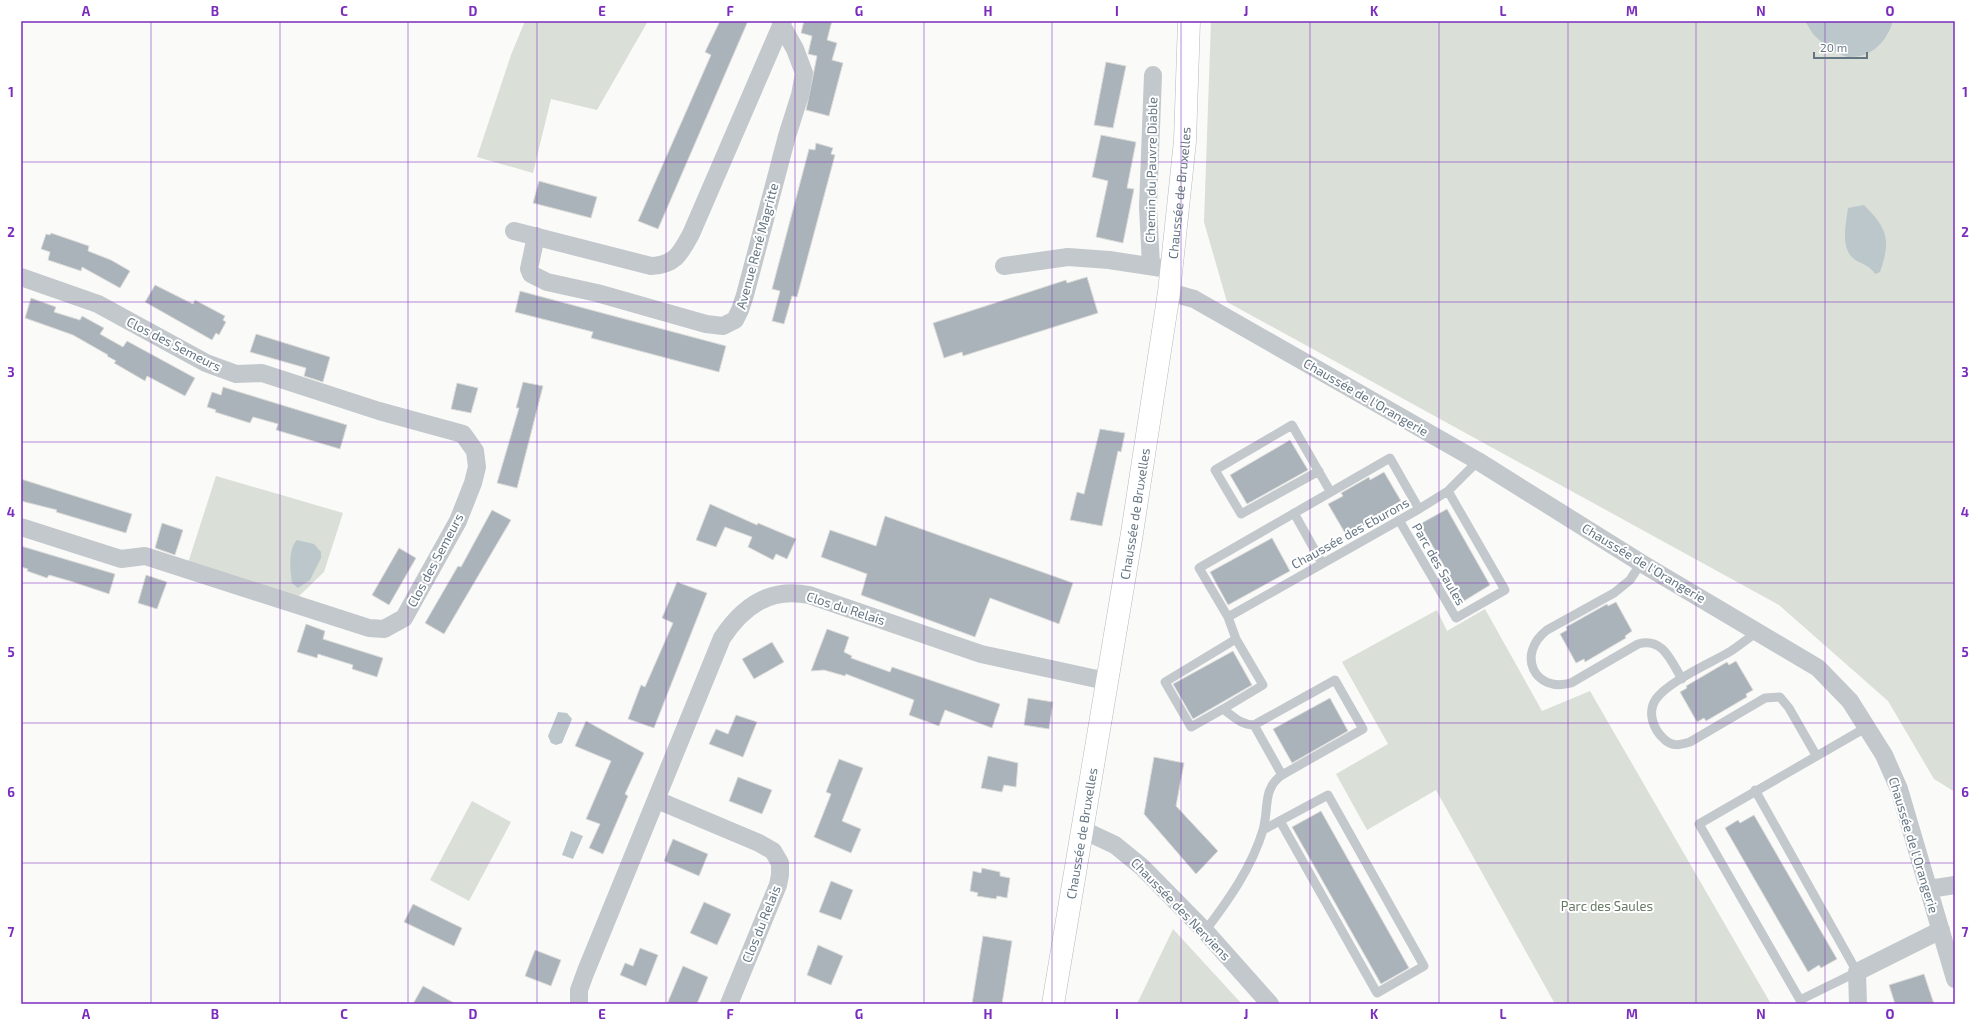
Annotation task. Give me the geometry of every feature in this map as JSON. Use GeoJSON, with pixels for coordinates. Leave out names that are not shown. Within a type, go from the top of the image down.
{"type":"FeatureCollection","features":[{"type":"Feature","properties":{"kind":"main road","name":"Chaussée de Bruxelles"},"geometry":{"type":"LineString","coordinates":[[1053,1004],[1170,292],[1185,141],[1189,21]]}},
{"type":"Feature","properties":{"kind":"street","name":"Avenue René Magritte"},"geometry":{"type":"LineString","coordinates":[[536,236],[529,269],[531,274],[547,282],[605,295],[706,324],[724,326],[735,320],[745,295],[775,177],[800,96],[804,73],[795,49],[782,23]]}},
{"type":"Feature","properties":{"kind":"street","name":"Avenue René Magritte"},"geometry":{"type":"LineString","coordinates":[[514,231],[651,266],[660,265],[674,260],[691,234],[782,23]]}},
{"type":"Feature","properties":{"kind":"street","name":"Chemin du Pauvre Diable"},"geometry":{"type":"LineString","coordinates":[[1150,265],[1148,207],[1153,75]]}},
{"type":"Feature","properties":{"kind":"street"},"geometry":{"type":"LineString","coordinates":[[1004,266],[1068,257],[1150,265],[1172,270]]}},
{"type":"Feature","properties":{"kind":"street","name":"Clos des Semeurs"},"geometry":{"type":"LineString","coordinates":[[21,277],[98,304],[206,363],[236,374],[262,373],[379,411],[463,434],[475,451],[477,467],[473,483],[458,521],[404,618],[384,629],[369,628],[145,556],[121,559],[21,527]]}},
{"type":"Feature","properties":{"kind":"street","name":"Chaussée de l'Orangerie"},"geometry":{"type":"LineString","coordinates":[[1170,292],[1194,299],[1478,462],[1641,563],[1758,631],[1818,668],[1850,701],[1867,726],[1884,755],[1899,789],[1955,979]]}},
{"type":"Feature","properties":{"kind":"street","name":"Clos du Relais"},"geometry":{"type":"LineString","coordinates":[[579,1004],[579,990],[722,638],[733,622],[763,599],[788,592],[809,595],[981,654],[1106,681]]}},
{"type":"Feature","properties":{"kind":"street","name":"Clos du Relais"},"geometry":{"type":"LineString","coordinates":[[657,800],[759,843],[772,851],[780,863],[778,885],[729,1004]]}},
{"type":"Feature","properties":{"kind":"street","name":"Chaussée des Nerviens"},"geometry":{"type":"LineString","coordinates":[[1081,829],[1115,845],[1142,867],[1205,931],[1270,1004]]}},
{"type":"Feature","properties":{"kind":"street"},"geometry":{"type":"LineString","coordinates":[[1929,889],[1955,885]]}},
{"type":"Feature","properties":{"kind":"street"},"geometry":{"type":"LineString","coordinates":[[1858,1004],[1857,972],[1941,930]]}},
{"type":"Feature","properties":{"kind":"lane"},"geometry":{"type":"LineString","coordinates":[[1319,471],[1240,514],[1215,470],[1292,425],[1319,471],[1330,491]]}},
{"type":"Feature","properties":{"kind":"lane","name":"Parc des Saules"},"geometry":{"type":"LineString","coordinates":[[1223,709],[1263,685],[1236,639],[1228,617],[1199,568],[1330,491],[1390,458],[1419,509]]}},
{"type":"Feature","properties":{"kind":"lane","name":"Chaussée des Eburons"},"geometry":{"type":"LineString","coordinates":[[1228,617],[1419,509],[1448,491],[1478,462]]}},
{"type":"Feature","properties":{"kind":"lane","name":"Parc des Saules"},"geometry":{"type":"LineString","coordinates":[[1399,520],[1456,618],[1504,590],[1448,491]]}},
{"type":"Feature","properties":{"kind":"lane"},"geometry":{"type":"LineString","coordinates":[[1294,513],[1322,563]]}},
{"type":"Feature","properties":{"kind":"lane"},"geometry":{"type":"LineString","coordinates":[[1641,563],[1630,580],[1614,593],[1538,636],[1530,652],[1533,668],[1545,682],[1560,686],[1571,683],[1638,644],[1646,642],[1657,644],[1662,648],[1682,679]]}},
{"type":"Feature","properties":{"kind":"lane"},"geometry":{"type":"LineString","coordinates":[[1758,631],[1731,651],[1682,679],[1662,693],[1653,705],[1652,721],[1656,731],[1667,742],[1675,745],[1690,742],[1765,698],[1780,697],[1789,708],[1816,755]]}},
{"type":"Feature","properties":{"kind":"lane"},"geometry":{"type":"LineString","coordinates":[[1205,931],[1229,901],[1258,844],[1263,830],[1267,795],[1275,779],[1363,729],[1335,680],[1254,725],[1247,725],[1237,720],[1223,709],[1191,727],[1165,682],[1236,639]]}},
{"type":"Feature","properties":{"kind":"lane"},"geometry":{"type":"LineString","coordinates":[[1254,725],[1282,775]]}},
{"type":"Feature","properties":{"kind":"lane"},"geometry":{"type":"LineString","coordinates":[[1756,790],[1857,972],[1800,1000],[1699,824],[1756,790],[1816,755],[1867,726]]}},
{"type":"Feature","properties":{"kind":"lane"},"geometry":{"type":"LineString","coordinates":[[1263,830],[1328,795],[1424,966],[1377,993],[1280,821]]}},
{"type":"Feature","properties":{"kind":"green space"},"geometry":{"type":"Polygon","coordinates":[[[525,21],[648,21],[597,110],[551,99],[533,173],[477,157],[511,55],[525,21]]]}},
{"type":"Feature","properties":{"kind":"green space"},"geometry":{"type":"Polygon","coordinates":[[[1211,21],[1955,21],[1955,792],[1934,779],[1888,701],[1779,605],[1227,302],[1204,222],[1211,21]]]}},
{"type":"Feature","properties":{"kind":"green space"},"geometry":{"type":"Polygon","coordinates":[[[216,476],[343,513],[324,572],[298,597],[188,563],[216,476]]]}},
{"type":"Feature","properties":{"kind":"green space","name":"Parc des Saules"},"geometry":{"type":"Polygon","coordinates":[[[1485,609],[1542,711],[1590,691],[1771,1004],[1555,1004],[1436,790],[1367,830],[1336,774],[1388,744],[1342,662],[1437,610],[1447,631],[1485,609]]]}},
{"type":"Feature","properties":{"kind":"green space"},"geometry":{"type":"Polygon","coordinates":[[[472,801],[511,822],[469,901],[430,880],[472,801]]]}},
{"type":"Feature","properties":{"kind":"green space"},"geometry":{"type":"Polygon","coordinates":[[[1173,929],[1242,1004],[1137,1004],[1173,929]]]}},
{"type":"Feature","properties":{"kind":"shaded area"},"geometry":{"type":"Polygon","coordinates":[[[1805,21],[1893,21],[1887,35],[1877,47],[1865,55],[1849,57],[1835,51],[1820,40],[1813,34],[1805,21]]]}},
{"type":"Feature","properties":{"kind":"shaded area"},"geometry":{"type":"Polygon","coordinates":[[[1864,205],[1883,228],[1885,236],[1886,251],[1880,272],[1875,274],[1869,268],[1851,257],[1846,244],[1845,229],[1848,208],[1864,205]]]}},
{"type":"Feature","properties":{"kind":"shaded area"},"geometry":{"type":"Polygon","coordinates":[[[297,540],[314,544],[321,552],[321,558],[310,580],[298,588],[292,583],[290,566],[292,549],[297,540]]]}},
{"type":"Feature","properties":{"kind":"shaded area"},"geometry":{"type":"Polygon","coordinates":[[[558,712],[567,713],[572,719],[562,743],[556,745],[551,743],[548,736],[558,712]]]}},
{"type":"Feature","properties":{"kind":"shaded area"},"geometry":{"type":"Polygon","coordinates":[[[571,831],[583,836],[573,859],[562,855],[571,831]]]}},
{"type":"Feature","properties":{"kind":"building"},"geometry":{"type":"Polygon","coordinates":[[[720,21],[748,21],[658,229],[638,221],[711,55],[705,52],[720,21]]]}},
{"type":"Feature","properties":{"kind":"building"},"geometry":{"type":"Polygon","coordinates":[[[804,21],[832,21],[827,40],[837,43],[832,60],[843,63],[829,116],[806,110],[817,56],[808,54],[812,36],[801,33],[804,21]]]}},
{"type":"Feature","properties":{"kind":"building"},"geometry":{"type":"Polygon","coordinates":[[[1106,62],[1126,66],[1113,128],[1094,125],[1106,62]]]}},
{"type":"Feature","properties":{"kind":"building"},"geometry":{"type":"Polygon","coordinates":[[[1101,135],[1136,142],[1127,188],[1134,189],[1123,243],[1096,237],[1108,181],[1092,177],[1101,135]]]}},
{"type":"Feature","properties":{"kind":"building"},"geometry":{"type":"Polygon","coordinates":[[[816,143],[833,148],[831,154],[835,155],[797,297],[792,296],[784,324],[772,321],[780,291],[772,289],[809,149],[815,150],[816,143]]]}},
{"type":"Feature","properties":{"kind":"building"},"geometry":{"type":"Polygon","coordinates":[[[539,181],[597,197],[591,218],[533,203],[539,181]]]}},
{"type":"Feature","properties":{"kind":"building"},"geometry":{"type":"Polygon","coordinates":[[[51,233],[89,246],[88,251],[111,260],[130,271],[120,288],[82,267],[81,271],[48,260],[50,252],[41,249],[46,234],[50,235],[51,233]]]}},
{"type":"Feature","properties":{"kind":"building"},"geometry":{"type":"Polygon","coordinates":[[[1087,277],[1098,313],[963,356],[962,352],[944,358],[933,323],[1066,280],[1067,283],[1087,277]]]}},
{"type":"Feature","properties":{"kind":"building"},"geometry":{"type":"Polygon","coordinates":[[[155,285],[193,304],[195,300],[225,316],[223,320],[226,322],[219,335],[216,333],[212,340],[145,302],[155,285]]]}},
{"type":"Feature","properties":{"kind":"building"},"geometry":{"type":"Polygon","coordinates":[[[520,291],[726,346],[719,372],[591,338],[593,332],[515,312],[520,291]]]}},
{"type":"Feature","properties":{"kind":"building"},"geometry":{"type":"Polygon","coordinates":[[[31,298],[56,307],[54,312],[80,320],[82,316],[104,328],[100,334],[123,347],[127,341],[195,378],[185,396],[147,376],[145,381],[114,363],[116,361],[107,356],[108,355],[73,335],[25,318],[31,298]]]}},
{"type":"Feature","properties":{"kind":"building"},"geometry":{"type":"Polygon","coordinates":[[[256,334],[330,357],[323,382],[304,376],[306,368],[250,352],[256,334]]]}},
{"type":"Feature","properties":{"kind":"building"},"geometry":{"type":"Polygon","coordinates":[[[523,382],[543,386],[517,488],[497,483],[519,408],[516,408],[523,382]]]}},
{"type":"Feature","properties":{"kind":"building"},"geometry":{"type":"Polygon","coordinates":[[[457,383],[478,388],[471,413],[451,409],[457,383]]]}},
{"type":"Feature","properties":{"kind":"building"},"geometry":{"type":"Polygon","coordinates":[[[223,387],[347,425],[340,449],[276,430],[278,424],[253,417],[250,423],[215,412],[216,410],[207,407],[212,392],[221,395],[223,387]]]}},
{"type":"Feature","properties":{"kind":"building"},"geometry":{"type":"Polygon","coordinates":[[[1100,429],[1125,433],[1121,452],[1118,451],[1102,526],[1070,520],[1077,492],[1084,494],[1100,429]]]}},
{"type":"Feature","properties":{"kind":"building"},"geometry":{"type":"Polygon","coordinates":[[[1290,440],[1308,470],[1247,504],[1230,475],[1290,440]]]}},
{"type":"Feature","properties":{"kind":"building"},"geometry":{"type":"Polygon","coordinates":[[[1384,472],[1401,501],[1387,509],[1389,511],[1361,527],[1360,525],[1345,533],[1328,504],[1343,496],[1341,493],[1369,477],[1370,480],[1384,472]]]}},
{"type":"Feature","properties":{"kind":"building"},"geometry":{"type":"Polygon","coordinates":[[[21,479],[132,514],[126,533],[56,512],[57,510],[21,501],[21,479]]]}},
{"type":"Feature","properties":{"kind":"building"},"geometry":{"type":"Polygon","coordinates":[[[710,504],[757,525],[758,523],[796,539],[787,559],[776,554],[773,560],[748,547],[752,537],[725,527],[716,547],[696,540],[710,504]]]}},
{"type":"Feature","properties":{"kind":"building"},"geometry":{"type":"Polygon","coordinates":[[[1447,509],[1490,585],[1464,601],[1420,524],[1447,509]]]}},
{"type":"Feature","properties":{"kind":"building"},"geometry":{"type":"Polygon","coordinates":[[[492,510],[511,520],[444,634],[425,623],[458,566],[461,567],[492,510]]]}},
{"type":"Feature","properties":{"kind":"building"},"geometry":{"type":"Polygon","coordinates":[[[885,516],[1073,583],[1059,624],[990,598],[975,637],[861,595],[867,574],[821,557],[830,530],[876,546],[885,516]]]}},
{"type":"Feature","properties":{"kind":"building"},"geometry":{"type":"Polygon","coordinates":[[[162,523],[183,530],[175,555],[155,548],[162,523]]]}},
{"type":"Feature","properties":{"kind":"building"},"geometry":{"type":"Polygon","coordinates":[[[1272,538],[1290,571],[1228,605],[1210,572],[1272,538]]]}},
{"type":"Feature","properties":{"kind":"building"},"geometry":{"type":"Polygon","coordinates":[[[21,546],[115,574],[109,594],[49,575],[47,578],[27,571],[28,569],[21,567],[21,546]]]}},
{"type":"Feature","properties":{"kind":"building"},"geometry":{"type":"Polygon","coordinates":[[[399,548],[416,558],[389,605],[372,595],[399,548]]]}},
{"type":"Feature","properties":{"kind":"building"},"geometry":{"type":"Polygon","coordinates":[[[146,575],[167,582],[157,609],[138,603],[146,575]]]}},
{"type":"Feature","properties":{"kind":"building"},"geometry":{"type":"Polygon","coordinates":[[[677,582],[707,593],[654,728],[628,719],[641,685],[645,687],[673,623],[662,618],[677,582]]]}},
{"type":"Feature","properties":{"kind":"building"},"geometry":{"type":"Polygon","coordinates":[[[1616,602],[1632,631],[1625,636],[1626,638],[1585,662],[1584,659],[1576,663],[1560,634],[1567,630],[1566,627],[1607,604],[1608,606],[1616,602]]]}},
{"type":"Feature","properties":{"kind":"building"},"geometry":{"type":"Polygon","coordinates":[[[306,624],[325,631],[323,639],[383,658],[377,677],[352,669],[353,665],[318,654],[317,658],[297,652],[306,624]]]}},
{"type":"Feature","properties":{"kind":"building"},"geometry":{"type":"Polygon","coordinates":[[[827,629],[849,637],[844,652],[852,656],[851,658],[890,672],[892,667],[1000,704],[992,728],[945,710],[939,726],[909,715],[914,700],[846,674],[845,676],[824,670],[811,671],[827,629]]]}},
{"type":"Feature","properties":{"kind":"building"},"geometry":{"type":"Polygon","coordinates":[[[772,642],[784,662],[754,679],[742,659],[772,642]]]}},
{"type":"Feature","properties":{"kind":"building"},"geometry":{"type":"Polygon","coordinates":[[[1233,651],[1252,685],[1193,719],[1173,684],[1233,651]]]}},
{"type":"Feature","properties":{"kind":"building"},"geometry":{"type":"Polygon","coordinates":[[[1736,661],[1753,690],[1746,694],[1747,697],[1706,721],[1704,718],[1697,722],[1680,692],[1687,688],[1686,686],[1727,662],[1729,665],[1736,661]]]}},
{"type":"Feature","properties":{"kind":"building"},"geometry":{"type":"Polygon","coordinates":[[[1028,698],[1053,702],[1049,729],[1024,725],[1028,698]]]}},
{"type":"Feature","properties":{"kind":"building"},"geometry":{"type":"Polygon","coordinates":[[[1330,698],[1348,731],[1292,763],[1273,729],[1330,698]]]}},
{"type":"Feature","properties":{"kind":"building"},"geometry":{"type":"Polygon","coordinates":[[[736,715],[757,722],[743,757],[709,744],[716,729],[728,734],[736,715]]]}},
{"type":"Feature","properties":{"kind":"building"},"geometry":{"type":"Polygon","coordinates":[[[586,721],[644,753],[625,794],[628,796],[603,854],[589,848],[600,824],[586,819],[611,761],[575,746],[586,721]]]}},
{"type":"Feature","properties":{"kind":"building"},"geometry":{"type":"Polygon","coordinates":[[[988,756],[1018,763],[1016,787],[1004,785],[1002,792],[981,788],[988,756]]]}},
{"type":"Feature","properties":{"kind":"building"},"geometry":{"type":"Polygon","coordinates":[[[1154,757],[1184,763],[1176,806],[1218,851],[1196,874],[1144,814],[1154,757]]]}},
{"type":"Feature","properties":{"kind":"building"},"geometry":{"type":"Polygon","coordinates":[[[839,759],[863,768],[842,821],[861,829],[851,853],[814,837],[831,794],[826,792],[839,759]]]}},
{"type":"Feature","properties":{"kind":"building"},"geometry":{"type":"Polygon","coordinates":[[[738,777],[772,790],[762,814],[729,801],[738,777]]]}},
{"type":"Feature","properties":{"kind":"building"},"geometry":{"type":"Polygon","coordinates":[[[1321,811],[1409,968],[1381,984],[1292,827],[1321,811]]]}},
{"type":"Feature","properties":{"kind":"building"},"geometry":{"type":"Polygon","coordinates":[[[1754,815],[1837,959],[1821,968],[1819,965],[1808,972],[1725,828],[1738,820],[1740,823],[1754,815]]]}},
{"type":"Feature","properties":{"kind":"building"},"geometry":{"type":"Polygon","coordinates":[[[673,839],[708,854],[699,876],[664,861],[673,839]]]}},
{"type":"Feature","properties":{"kind":"building"},"geometry":{"type":"Polygon","coordinates":[[[982,868],[1000,872],[1000,876],[1010,878],[1007,898],[997,896],[996,899],[977,896],[978,893],[970,891],[973,871],[981,873],[982,868]]]}},
{"type":"Feature","properties":{"kind":"building"},"geometry":{"type":"Polygon","coordinates":[[[831,881],[853,890],[841,920],[819,912],[831,881]]]}},
{"type":"Feature","properties":{"kind":"building"},"geometry":{"type":"Polygon","coordinates":[[[704,902],[731,914],[717,945],[690,933],[704,902]]]}},
{"type":"Feature","properties":{"kind":"building"},"geometry":{"type":"Polygon","coordinates":[[[413,904],[462,928],[454,946],[404,922],[413,904]]]}},
{"type":"Feature","properties":{"kind":"building"},"geometry":{"type":"Polygon","coordinates":[[[983,936],[1012,941],[1002,1004],[972,1004],[983,936]]]}},
{"type":"Feature","properties":{"kind":"building"},"geometry":{"type":"Polygon","coordinates":[[[818,945],[843,956],[831,985],[807,975],[818,945]]]}},
{"type":"Feature","properties":{"kind":"building"},"geometry":{"type":"Polygon","coordinates":[[[640,948],[658,955],[646,986],[620,975],[625,963],[633,966],[640,948]]]}},
{"type":"Feature","properties":{"kind":"building"},"geometry":{"type":"Polygon","coordinates":[[[535,950],[561,960],[551,986],[525,976],[535,950]]]}},
{"type":"Feature","properties":{"kind":"building"},"geometry":{"type":"Polygon","coordinates":[[[683,966],[708,977],[697,1004],[667,1004],[683,966]]]}},
{"type":"Feature","properties":{"kind":"building"},"geometry":{"type":"Polygon","coordinates":[[[1924,974],[1934,1004],[1895,1004],[1889,985],[1924,974]]]}},
{"type":"Feature","properties":{"kind":"building"},"geometry":{"type":"Polygon","coordinates":[[[423,986],[456,1004],[413,1004],[423,986]]]}}]}
